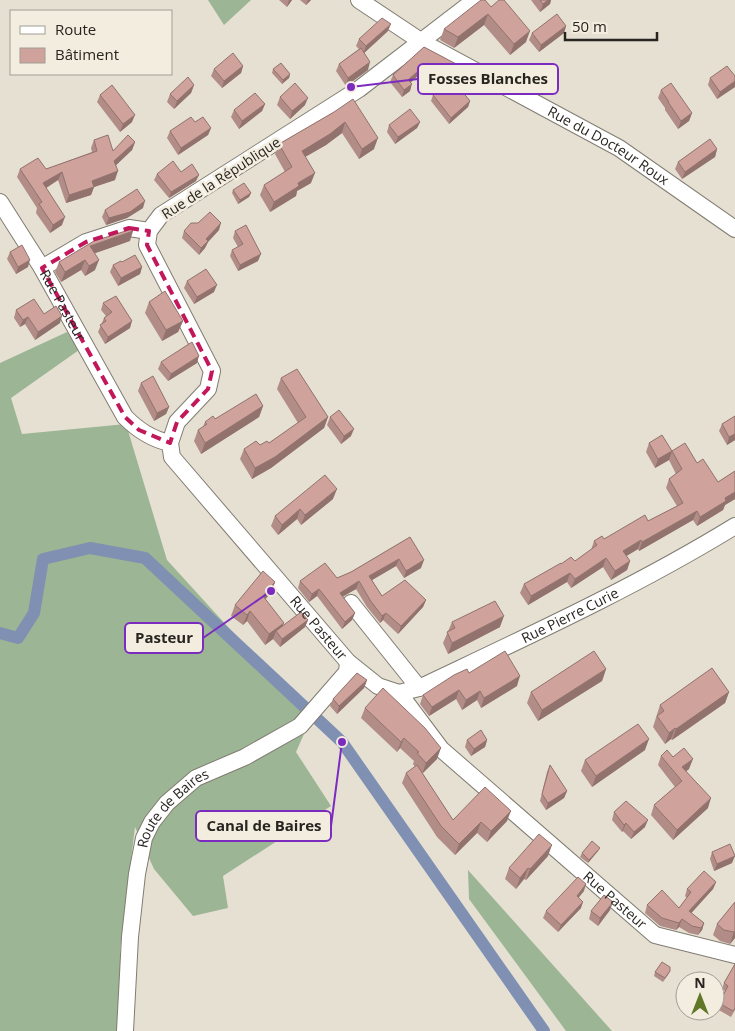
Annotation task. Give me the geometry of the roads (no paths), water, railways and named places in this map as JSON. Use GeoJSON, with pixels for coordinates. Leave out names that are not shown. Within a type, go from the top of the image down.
{"type":"FeatureCollection","features":[{"type":"Feature","properties":{"kind":"street","name":"Rue du Docteur Roux"},"geometry":{"type":"LineString","coordinates":[[359,0],[422,42],[619,148],[735,229]]}},
{"type":"Feature","properties":{"kind":"street","name":"Rue de la République"},"geometry":{"type":"LineString","coordinates":[[170,443],[177,422],[208,389],[212,371],[147,245],[149,231],[161,215],[359,89],[475,0]]}},
{"type":"Feature","properties":{"kind":"street","name":"Rue Pasteur"},"geometry":{"type":"LineString","coordinates":[[0,202],[42,268],[124,418],[139,430],[157,440],[170,443],[172,457],[182,471],[348,662],[378,686],[399,694],[441,749],[655,935],[735,955]]}},
{"type":"Feature","properties":{"kind":"street"},"geometry":{"type":"LineString","coordinates":[[42,268],[86,242],[129,228],[149,231]]}},
{"type":"Feature","properties":{"kind":"street","name":"Rue Pierre Curie"},"geometry":{"type":"LineString","coordinates":[[399,694],[419,688],[560,622],[688,555],[735,526]]}},
{"type":"Feature","properties":{"kind":"street"},"geometry":{"type":"LineString","coordinates":[[351,603],[419,688]]}},
{"type":"Feature","properties":{"kind":"street","name":"Route de Baires"},"geometry":{"type":"LineString","coordinates":[[125,1031],[130,937],[137,874],[144,838],[152,822],[167,803],[196,778],[245,757],[300,726],[347,672],[348,662]]}},
{"type":"Feature","properties":{"kind":"waterway"},"geometry":{"type":"LineString","coordinates":[[0,633],[18,638],[34,613],[43,559],[90,548],[145,558],[342,742],[544,1031]]}},
{"type":"Feature","properties":{"kind":"place","name":"Fosses Blanches"},"geometry":{"type":"Point","coordinates":[351,87]}},
{"type":"Feature","properties":{"kind":"place","name":"Pasteur"},"geometry":{"type":"Point","coordinates":[271,591]}},
{"type":"Feature","properties":{"kind":"place","name":"Canal de Baires"},"geometry":{"type":"Point","coordinates":[342,742]}}]}
